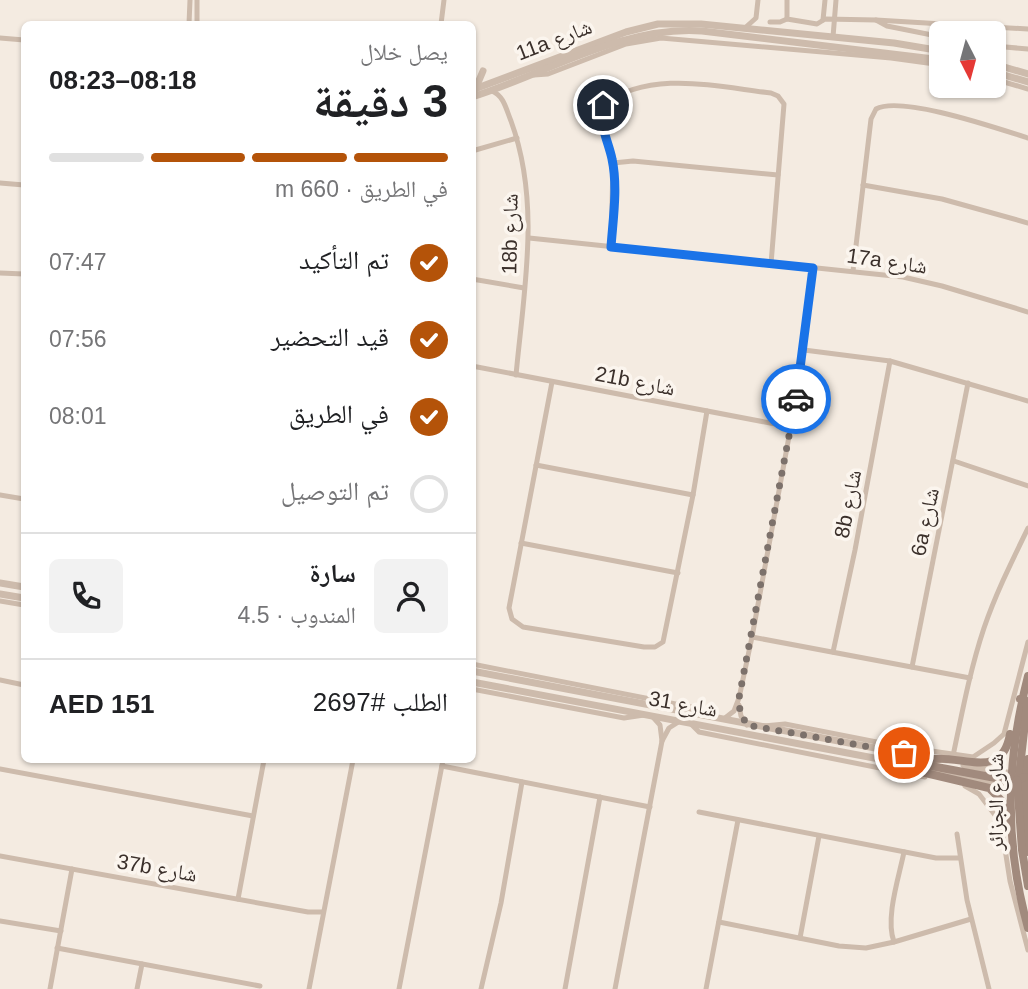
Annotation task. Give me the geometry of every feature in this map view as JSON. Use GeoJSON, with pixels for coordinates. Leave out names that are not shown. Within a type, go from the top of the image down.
{"type":"FeatureCollection","features":[{"type":"Feature","properties":{"kind":"main road","name":"شارع الجزائر"},"geometry":{"type":"LineString","coordinates":[[1026,929],[1012,853],[1020,782],[1022,698],[1028,676]]}},
{"type":"Feature","properties":{"kind":"main road"},"geometry":{"type":"LineString","coordinates":[[933,759],[982,764],[999,757],[1009,742],[1016,705],[1022,698]]}},
{"type":"Feature","properties":{"kind":"main road","name":"شارع الجزائر"},"geometry":{"type":"LineString","coordinates":[[1028,759],[1020,782],[1028,852]]}},
{"type":"Feature","properties":{"kind":"main road"},"geometry":{"type":"LineString","coordinates":[[890,761],[1020,782],[1022,849],[1028,886]]}},
{"type":"Feature","properties":{"kind":"main road"},"geometry":{"type":"LineString","coordinates":[[890,761],[896,766],[976,784],[994,792],[1004,806],[1008,844],[1012,853]]}},
{"type":"Feature","properties":{"kind":"street"},"geometry":{"type":"LineString","coordinates":[[189,21],[190,0]]}},
{"type":"Feature","properties":{"kind":"street"},"geometry":{"type":"LineString","coordinates":[[197,0],[197,21]]}},
{"type":"Feature","properties":{"kind":"street"},"geometry":{"type":"LineString","coordinates":[[441,21],[444,0]]}},
{"type":"Feature","properties":{"kind":"street"},"geometry":{"type":"LineString","coordinates":[[744,28],[756,19],[758,0]]}},
{"type":"Feature","properties":{"kind":"street"},"geometry":{"type":"LineString","coordinates":[[787,0],[787,19]]}},
{"type":"Feature","properties":{"kind":"street"},"geometry":{"type":"LineString","coordinates":[[823,20],[825,0]]}},
{"type":"Feature","properties":{"kind":"street"},"geometry":{"type":"LineString","coordinates":[[833,37],[836,0]]}},
{"type":"Feature","properties":{"kind":"street"},"geometry":{"type":"LineString","coordinates":[[770,22],[787,19],[817,24],[823,20],[835,19],[876,20],[1028,29]]}},
{"type":"Feature","properties":{"kind":"street"},"geometry":{"type":"LineString","coordinates":[[876,20],[887,26],[929,34]]}},
{"type":"Feature","properties":{"kind":"street","name":"11a شارع"},"geometry":{"type":"LineString","coordinates":[[476,91],[642,27],[680,23],[875,41],[929,49]]}},
{"type":"Feature","properties":{"kind":"street","name":"11a شارع"},"geometry":{"type":"LineString","coordinates":[[476,92],[491,90],[646,34],[683,30],[781,41],[929,63]]}},
{"type":"Feature","properties":{"kind":"street"},"geometry":{"type":"LineString","coordinates":[[733,35],[764,35],[769,30]]}},
{"type":"Feature","properties":{"kind":"street"},"geometry":{"type":"LineString","coordinates":[[781,41],[787,36],[862,44],[875,41]]}},
{"type":"Feature","properties":{"kind":"street"},"geometry":{"type":"LineString","coordinates":[[0,38],[21,40]]}},
{"type":"Feature","properties":{"kind":"street","name":"11a شارع"},"geometry":{"type":"LineString","coordinates":[[531,75],[548,74],[626,44],[654,39],[929,59]]}},
{"type":"Feature","properties":{"kind":"street"},"geometry":{"type":"LineString","coordinates":[[1006,47],[1028,48]]}},
{"type":"Feature","properties":{"kind":"street"},"geometry":{"type":"LineString","coordinates":[[1006,68],[1028,74]]}},
{"type":"Feature","properties":{"kind":"street"},"geometry":{"type":"LineString","coordinates":[[476,86],[483,71]]}},
{"type":"Feature","properties":{"kind":"street"},"geometry":{"type":"LineString","coordinates":[[1006,76],[1028,82]]}},
{"type":"Feature","properties":{"kind":"street"},"geometry":{"type":"LineString","coordinates":[[611,247],[613,163],[601,116],[603,105],[618,96],[664,83],[771,93],[781,100],[785,109],[771,264]]}},
{"type":"Feature","properties":{"kind":"street"},"geometry":{"type":"LineString","coordinates":[[1006,83],[1028,89]]}},
{"type":"Feature","properties":{"kind":"street"},"geometry":{"type":"LineString","coordinates":[[491,90],[502,97],[507,84]]}},
{"type":"Feature","properties":{"kind":"street","name":"18b شارع"},"geometry":{"type":"LineString","coordinates":[[502,97],[517,138],[528,195],[529,238],[516,375]]}},
{"type":"Feature","properties":{"kind":"street"},"geometry":{"type":"LineString","coordinates":[[853,271],[872,115],[876,109],[888,105],[949,115],[1028,138]]}},
{"type":"Feature","properties":{"kind":"street"},"geometry":{"type":"LineString","coordinates":[[476,150],[517,138]]}},
{"type":"Feature","properties":{"kind":"street"},"geometry":{"type":"LineString","coordinates":[[613,163],[645,162],[778,175]]}},
{"type":"Feature","properties":{"kind":"street"},"geometry":{"type":"LineString","coordinates":[[0,183],[21,185]]}},
{"type":"Feature","properties":{"kind":"street"},"geometry":{"type":"LineString","coordinates":[[863,185],[942,199],[1028,223]]}},
{"type":"Feature","properties":{"kind":"street","name":"17a شارع"},"geometry":{"type":"LineString","coordinates":[[529,238],[853,271],[932,283],[1028,312]]}},
{"type":"Feature","properties":{"kind":"street"},"geometry":{"type":"LineString","coordinates":[[722,720],[734,711],[739,698],[752,637],[792,427],[813,268]]}},
{"type":"Feature","properties":{"kind":"street"},"geometry":{"type":"LineString","coordinates":[[0,279],[0,273],[21,274]]}},
{"type":"Feature","properties":{"kind":"street"},"geometry":{"type":"LineString","coordinates":[[476,280],[524,288]]}},
{"type":"Feature","properties":{"kind":"street"},"geometry":{"type":"LineString","coordinates":[[804,350],[890,361],[1028,401]]}},
{"type":"Feature","properties":{"kind":"street","name":"8b شارع"},"geometry":{"type":"LineString","coordinates":[[833,652],[890,361]]}},
{"type":"Feature","properties":{"kind":"street","name":"21b شارع"},"geometry":{"type":"LineString","coordinates":[[476,367],[792,427]]}},
{"type":"Feature","properties":{"kind":"street"},"geometry":{"type":"LineString","coordinates":[[552,382],[509,608],[512,619],[519,625],[536,629],[644,647],[660,644],[665,638],[707,411]]}},
{"type":"Feature","properties":{"kind":"street","name":"6a شارع"},"geometry":{"type":"LineString","coordinates":[[912,667],[968,383]]}},
{"type":"Feature","properties":{"kind":"street"},"geometry":{"type":"LineString","coordinates":[[954,461],[1028,486]]}},
{"type":"Feature","properties":{"kind":"street"},"geometry":{"type":"LineString","coordinates":[[536,465],[693,495]]}},
{"type":"Feature","properties":{"kind":"street"},"geometry":{"type":"LineString","coordinates":[[0,495],[21,498]]}},
{"type":"Feature","properties":{"kind":"street"},"geometry":{"type":"LineString","coordinates":[[953,756],[970,678],[988,619],[1028,528]]}},
{"type":"Feature","properties":{"kind":"street"},"geometry":{"type":"LineString","coordinates":[[522,543],[678,573]]}},
{"type":"Feature","properties":{"kind":"street"},"geometry":{"type":"LineString","coordinates":[[0,583],[21,586]]}},
{"type":"Feature","properties":{"kind":"street"},"geometry":{"type":"LineString","coordinates":[[0,594],[21,598]]}},
{"type":"Feature","properties":{"kind":"street"},"geometry":{"type":"LineString","coordinates":[[0,601],[21,604]]}},
{"type":"Feature","properties":{"kind":"street"},"geometry":{"type":"LineString","coordinates":[[752,637],[970,678]]}},
{"type":"Feature","properties":{"kind":"street"},"geometry":{"type":"LineString","coordinates":[[761,727],[781,723],[953,756],[972,757],[1004,734],[1028,642]]}},
{"type":"Feature","properties":{"kind":"street"},"geometry":{"type":"LineString","coordinates":[[476,665],[696,708],[709,717]]}},
{"type":"Feature","properties":{"kind":"street","name":"شارع 31"},"geometry":{"type":"LineString","coordinates":[[476,672],[904,753],[1020,782]]}},
{"type":"Feature","properties":{"kind":"street"},"geometry":{"type":"LineString","coordinates":[[0,680],[21,684]]}},
{"type":"Feature","properties":{"kind":"street","name":"شارع 31"},"geometry":{"type":"LineString","coordinates":[[476,683],[890,761]]}},
{"type":"Feature","properties":{"kind":"street"},"geometry":{"type":"LineString","coordinates":[[476,690],[624,718],[648,715],[660,725],[662,741]]}},
{"type":"Feature","properties":{"kind":"street"},"geometry":{"type":"LineString","coordinates":[[739,698],[740,712],[747,725]]}},
{"type":"Feature","properties":{"kind":"street"},"geometry":{"type":"LineString","coordinates":[[617,989],[662,741],[668,728],[680,721]]}},
{"type":"Feature","properties":{"kind":"street"},"geometry":{"type":"LineString","coordinates":[[689,722],[699,732],[961,784],[975,790],[1001,822],[1010,881],[1026,929],[1028,950]]}},
{"type":"Feature","properties":{"kind":"street"},"geometry":{"type":"LineString","coordinates":[[897,746],[904,753]]}},
{"type":"Feature","properties":{"kind":"street"},"geometry":{"type":"LineString","coordinates":[[238,899],[263,763]]}},
{"type":"Feature","properties":{"kind":"street"},"geometry":{"type":"LineString","coordinates":[[309,989],[352,763]]}},
{"type":"Feature","properties":{"kind":"street"},"geometry":{"type":"LineString","coordinates":[[400,989],[442,763],[650,807]]}},
{"type":"Feature","properties":{"kind":"street"},"geometry":{"type":"LineString","coordinates":[[0,769],[253,816]]}},
{"type":"Feature","properties":{"kind":"street"},"geometry":{"type":"LineString","coordinates":[[481,989],[501,904],[522,782]]}},
{"type":"Feature","properties":{"kind":"street"},"geometry":{"type":"LineString","coordinates":[[565,989],[600,797]]}},
{"type":"Feature","properties":{"kind":"street"},"geometry":{"type":"LineString","coordinates":[[699,812],[942,859],[960,858]]}},
{"type":"Feature","properties":{"kind":"street"},"geometry":{"type":"LineString","coordinates":[[706,989],[737,820]]}},
{"type":"Feature","properties":{"kind":"street"},"geometry":{"type":"LineString","coordinates":[[957,834],[971,919],[989,989]]}},
{"type":"Feature","properties":{"kind":"street"},"geometry":{"type":"LineString","coordinates":[[800,938],[819,836]]}},
{"type":"Feature","properties":{"kind":"street"},"geometry":{"type":"LineString","coordinates":[[894,942],[891,926],[905,852]]}},
{"type":"Feature","properties":{"kind":"street","name":"37b شارع"},"geometry":{"type":"LineString","coordinates":[[0,856],[323,915]]}},
{"type":"Feature","properties":{"kind":"street"},"geometry":{"type":"LineString","coordinates":[[50,989],[72,869]]}},
{"type":"Feature","properties":{"kind":"street"},"geometry":{"type":"LineString","coordinates":[[719,922],[852,948],[879,946],[971,919]]}},
{"type":"Feature","properties":{"kind":"street"},"geometry":{"type":"LineString","coordinates":[[0,921],[61,931]]}},
{"type":"Feature","properties":{"kind":"street"},"geometry":{"type":"LineString","coordinates":[[57,948],[260,986]]}},
{"type":"Feature","properties":{"kind":"street"},"geometry":{"type":"LineString","coordinates":[[137,989],[142,964]]}},
{"type":"Feature","properties":{"kind":"street"},"geometry":{"type":"LineString","coordinates":[[221,989],[223,979]]}},
{"type":"Feature","properties":{"kind":"way so far"},"geometry":{"type":"LineString","coordinates":[[796,399],[739,698],[741,716],[747,725],[904,753]]}},
{"type":"Feature","properties":{"kind":"route"},"geometry":{"type":"LineString","coordinates":[[603,105],[601,116],[613,163],[614,180],[611,247],[813,268],[796,399]]}}]}
